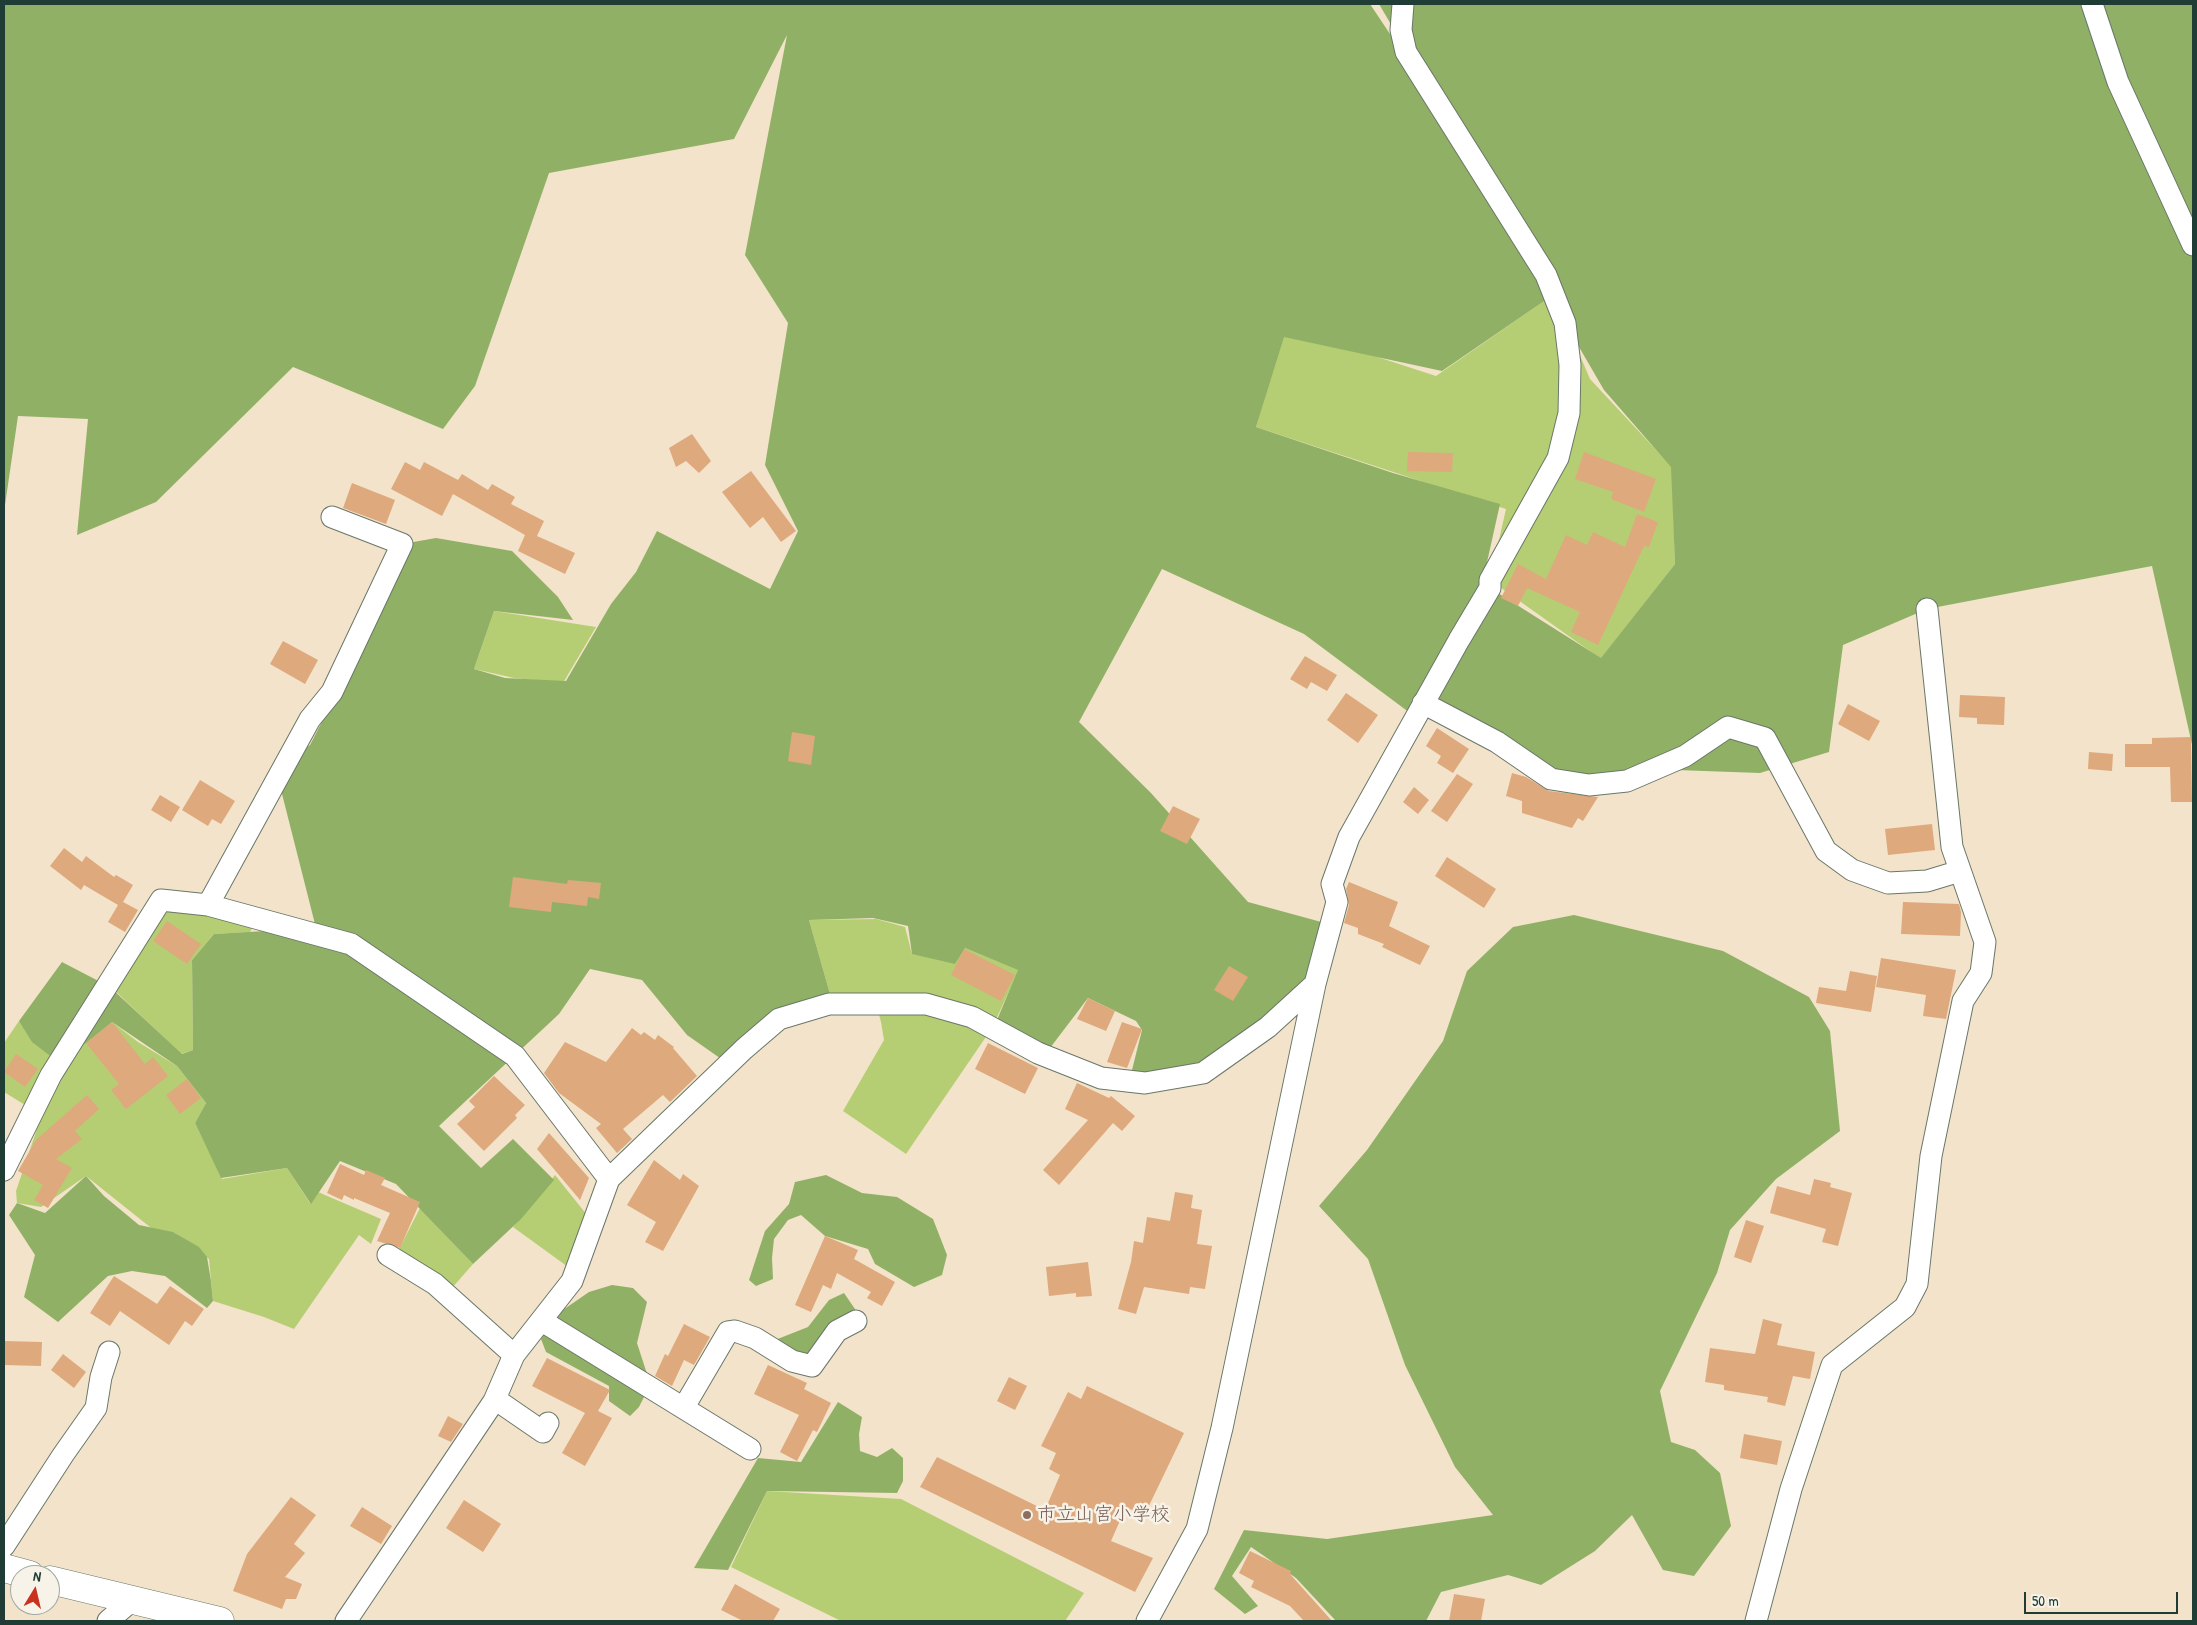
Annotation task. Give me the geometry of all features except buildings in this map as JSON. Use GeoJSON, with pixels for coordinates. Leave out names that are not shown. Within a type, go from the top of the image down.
{"type":"FeatureCollection","features":[{"type":"Feature","properties":{"kind":"highway"},"geometry":{"type":"LineString","coordinates":[[60,1583],[220,1621]]}},
{"type":"Feature","properties":{"kind":"street"},"geometry":{"type":"LineString","coordinates":[[1148,1621],[1196,1529],[1222,1428],[1315,984],[1337,902],[1332,884],[1348,837],[1490,588],[1490,580],[1494,572],[1558,458],[1569,413],[1570,365],[1565,323],[1546,275],[1406,52],[1401,30],[1403,4]]}},
{"type":"Feature","properties":{"kind":"street"},"geometry":{"type":"LineString","coordinates":[[2092,4],[2118,82],[2193,245]]}},
{"type":"Feature","properties":{"kind":"street"},"geometry":{"type":"LineString","coordinates":[[208,905],[310,719],[332,692],[402,544],[332,517]]}},
{"type":"Feature","properties":{"kind":"street"},"geometry":{"type":"LineString","coordinates":[[1756,1621],[1791,1489],[1832,1365],[1905,1307],[1917,1284],[1931,1156],[1963,1001],[1981,972],[1984,942],[1952,847],[1927,609]]}},
{"type":"Feature","properties":{"kind":"street"},"geometry":{"type":"LineString","coordinates":[[1423,703],[1497,742],[1551,779],[1590,784],[1627,781],[1685,756],[1728,727],[1765,738],[1826,851],[1852,870],[1888,882],[1927,881],[1960,871]]}},
{"type":"Feature","properties":{"kind":"street"},"geometry":{"type":"LineString","coordinates":[[4,1170],[51,1075],[162,900],[208,905],[351,944],[515,1056],[609,1179]]}},
{"type":"Feature","properties":{"kind":"street"},"geometry":{"type":"LineString","coordinates":[[346,1621],[495,1399],[514,1355],[572,1281],[609,1179],[744,1049],[780,1019],[829,1004],[926,1004],[972,1017],[1038,1053],[1101,1078],[1145,1083],[1203,1072],[1268,1027],[1315,984]]}},
{"type":"Feature","properties":{"kind":"street"},"geometry":{"type":"LineString","coordinates":[[388,1255],[435,1284],[514,1355]]}},
{"type":"Feature","properties":{"kind":"street"},"geometry":{"type":"LineString","coordinates":[[542,1321],[750,1449]]}},
{"type":"Feature","properties":{"kind":"street"},"geometry":{"type":"LineString","coordinates":[[684,1407],[728,1332],[734,1331],[755,1338],[792,1361],[812,1366],[837,1331],[856,1321]]}},
{"type":"Feature","properties":{"kind":"street"},"geometry":{"type":"LineString","coordinates":[[4,1546],[62,1455],[96,1408],[101,1377],[109,1352]]}},
{"type":"Feature","properties":{"kind":"street"},"geometry":{"type":"LineString","coordinates":[[495,1399],[543,1432],[548,1423]]}},
{"type":"Feature","properties":{"kind":"street"},"geometry":{"type":"LineString","coordinates":[[108,1621],[131,1601]]}},
{"type":"Feature","properties":{"kind":"green space"},"geometry":{"type":"Polygon","coordinates":[[[4,4],[1370,4],[1444,115],[1379,4],[2193,4],[2193,749],[2152,566],[1927,609],[1843,645],[1829,752],[1760,773],[1648,769],[1575,778],[1504,746],[1429,692],[1490,588],[1601,658],[1675,564],[1671,467],[1604,390],[1550,297],[1442,371],[1284,337],[1256,427],[1393,473],[1500,504],[1481,589],[1410,713],[1304,634],[1162,569],[1079,722],[1151,793],[1248,902],[1325,923],[1315,984],[1203,1073],[1130,1078],[1142,1030],[1136,1021],[1088,998],[1050,1048],[997,1020],[1018,970],[965,948],[955,964],[912,954],[908,926],[873,918],[809,920],[832,1001],[778,1019],[727,1063],[687,1035],[642,980],[590,969],[559,1014],[439,1126],[481,1168],[513,1139],[554,1180],[521,1219],[473,1264],[396,1184],[340,1161],[311,1204],[287,1168],[221,1178],[195,1123],[206,1103],[177,1066],[112,1022],[86,1043],[53,1058],[32,1042],[19,1021],[62,962],[110,987],[182,1054],[193,1050],[192,960],[214,934],[316,928],[280,786],[285,764],[310,745],[330,706],[402,544],[436,538],[512,551],[558,597],[573,620],[494,611],[474,669],[505,678],[566,681],[611,604],[636,572],[657,531],[770,589],[798,531],[765,465],[788,323],[745,255],[787,35],[734,139],[549,173],[475,386],[443,429],[293,367],[156,502],[77,535],[88,419],[18,416],[4,512],[4,4]]]}},
{"type":"Feature","properties":{"kind":"green space"},"geometry":{"type":"Polygon","coordinates":[[[1554,294],[1590,379],[1672,467],[1675,564],[1601,659],[1490,580],[1506,509],[1256,427],[1282,326],[1436,376],[1554,294]]]}},
{"type":"Feature","properties":{"kind":"green space"},"geometry":{"type":"Polygon","coordinates":[[[494,611],[596,627],[563,683],[514,678],[474,669],[494,611]]]}},
{"type":"Feature","properties":{"kind":"green space"},"geometry":{"type":"Polygon","coordinates":[[[161,900],[257,919],[250,932],[214,934],[192,960],[193,1050],[181,1054],[108,984],[161,900]]]}},
{"type":"Feature","properties":{"kind":"green space"},"geometry":{"type":"Polygon","coordinates":[[[1574,915],[1723,951],[1809,997],[1830,1031],[1840,1131],[1776,1179],[1730,1230],[1717,1273],[1660,1391],[1671,1442],[1695,1450],[1720,1473],[1731,1526],[1694,1576],[1663,1570],[1632,1515],[1595,1551],[1541,1585],[1508,1575],[1441,1592],[1426,1621],[1336,1621],[1296,1578],[1251,1547],[1232,1576],[1258,1606],[1245,1614],[1214,1589],[1244,1530],[1327,1539],[1493,1515],[1455,1467],[1405,1365],[1368,1259],[1319,1206],[1367,1150],[1443,1041],[1467,971],[1513,927],[1574,915]]]}},
{"type":"Feature","properties":{"kind":"green space"},"geometry":{"type":"Polygon","coordinates":[[[876,919],[905,927],[912,954],[965,948],[1019,970],[992,1028],[906,1154],[843,1111],[884,1040],[881,1022],[877,1007],[832,1001],[809,920],[876,919]]]}},
{"type":"Feature","properties":{"kind":"green space"},"geometry":{"type":"Polygon","coordinates":[[[19,1021],[53,1058],[112,1022],[138,1042],[177,1066],[206,1103],[195,1123],[222,1179],[287,1168],[310,1203],[318,1192],[381,1219],[371,1244],[359,1235],[294,1329],[264,1317],[213,1301],[209,1259],[175,1233],[155,1231],[86,1176],[41,1207],[17,1203],[16,1191],[37,1129],[30,1108],[4,1092],[4,1043],[19,1021]]]}},
{"type":"Feature","properties":{"kind":"green space"},"geometry":{"type":"Polygon","coordinates":[[[555,1175],[591,1220],[575,1272],[513,1227],[555,1175]]]}},
{"type":"Feature","properties":{"kind":"green space"},"geometry":{"type":"Polygon","coordinates":[[[826,1175],[862,1193],[897,1197],[933,1219],[947,1255],[942,1275],[914,1287],[875,1264],[868,1249],[825,1236],[801,1215],[788,1220],[774,1239],[772,1258],[773,1279],[756,1286],[749,1280],[765,1231],[789,1204],[795,1182],[826,1175]]]}},
{"type":"Feature","properties":{"kind":"green space"},"geometry":{"type":"Polygon","coordinates":[[[86,1176],[104,1196],[139,1225],[173,1232],[199,1247],[207,1257],[211,1281],[213,1301],[207,1308],[165,1276],[132,1271],[108,1276],[58,1322],[24,1297],[35,1255],[9,1215],[17,1203],[45,1213],[86,1176]]]}},
{"type":"Feature","properties":{"kind":"green space"},"geometry":{"type":"Polygon","coordinates":[[[420,1208],[473,1264],[452,1288],[396,1255],[420,1208]]]}},
{"type":"Feature","properties":{"kind":"green space"},"geometry":{"type":"Polygon","coordinates":[[[612,1285],[633,1288],[647,1302],[637,1343],[649,1380],[648,1389],[639,1407],[630,1416],[609,1401],[609,1386],[546,1352],[541,1339],[560,1312],[589,1292],[612,1285]]]}},
{"type":"Feature","properties":{"kind":"green space"},"geometry":{"type":"Polygon","coordinates":[[[844,1293],[857,1312],[809,1359],[770,1342],[808,1327],[829,1300],[844,1293]]]}},
{"type":"Feature","properties":{"kind":"green space"},"geometry":{"type":"Polygon","coordinates":[[[838,1402],[862,1417],[859,1434],[860,1451],[877,1457],[892,1448],[903,1458],[903,1481],[897,1493],[767,1491],[728,1570],[694,1568],[758,1458],[801,1462],[838,1402]]]}},
{"type":"Feature","properties":{"kind":"green space"},"geometry":{"type":"Polygon","coordinates":[[[767,1491],[901,1499],[1084,1593],[1065,1621],[841,1621],[731,1567],[767,1491]]]}},
{"type":"Feature","properties":{"kind":"place","name":"市立山宮小学校"},"geometry":{"type":"Point","coordinates":[1027,1515]}}]}
